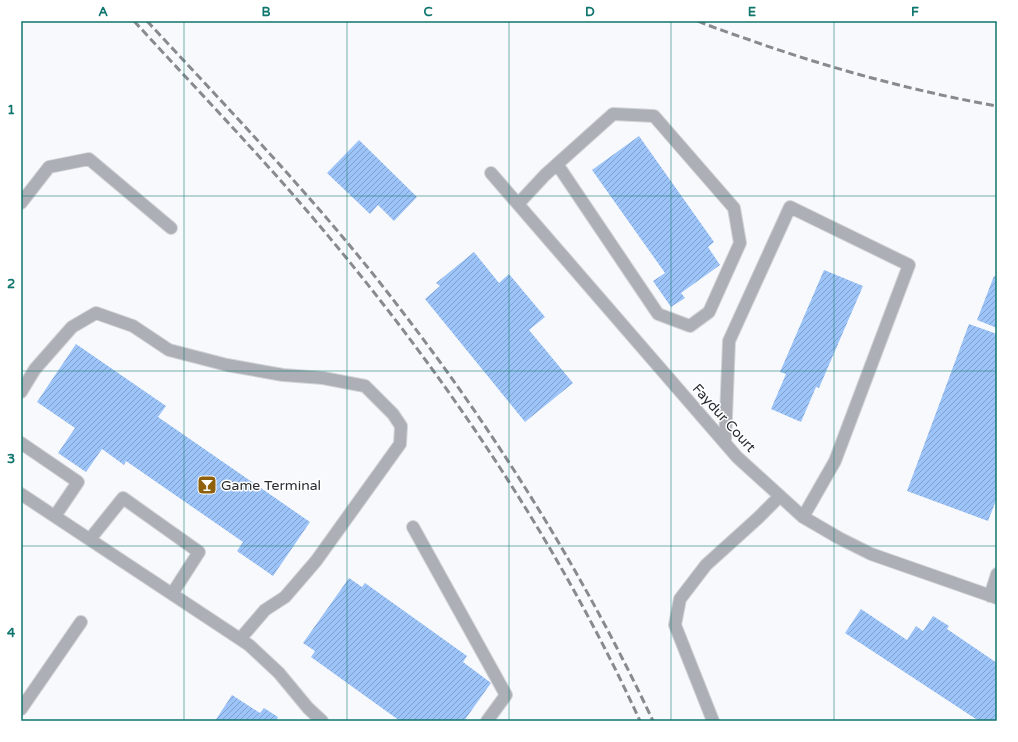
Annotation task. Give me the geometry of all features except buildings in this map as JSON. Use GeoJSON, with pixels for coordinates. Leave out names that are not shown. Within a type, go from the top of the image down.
{"type":"FeatureCollection","features":[{"type":"Feature","properties":{"kind":"street"},"geometry":{"type":"LineString","coordinates":[[518,204],[557,164],[613,114],[654,116],[734,208],[740,243],[709,312],[690,326],[658,314],[557,164]]}},
{"type":"Feature","properties":{"kind":"street"},"geometry":{"type":"LineString","coordinates":[[21,203],[49,167],[89,159],[171,228]]}},
{"type":"Feature","properties":{"kind":"street","name":"Faydur Court"},"geometry":{"type":"LineString","coordinates":[[491,173],[737,457],[804,517],[839,538],[871,554],[993,597]]}},
{"type":"Feature","properties":{"kind":"street"},"geometry":{"type":"LineString","coordinates":[[725,442],[729,341],[790,207],[909,265],[835,461],[804,517]]}},
{"type":"Feature","properties":{"kind":"street"},"geometry":{"type":"LineString","coordinates":[[21,392],[35,369],[72,327],[96,313],[133,326],[169,350],[227,365],[283,375],[323,378],[365,386],[393,414],[401,426],[400,444],[316,562],[285,597],[265,610],[244,642]]}},
{"type":"Feature","properties":{"kind":"street"},"geometry":{"type":"LineString","coordinates":[[21,443],[78,482],[55,516]]}},
{"type":"Feature","properties":{"kind":"street"},"geometry":{"type":"LineString","coordinates":[[21,494],[244,642],[279,672],[308,708],[322,721]]}},
{"type":"Feature","properties":{"kind":"street"},"geometry":{"type":"LineString","coordinates":[[714,721],[675,625],[680,599],[706,565],[780,496]]}},
{"type":"Feature","properties":{"kind":"street"},"geometry":{"type":"LineString","coordinates":[[90,539],[123,498],[199,552],[172,594]]}},
{"type":"Feature","properties":{"kind":"street"},"geometry":{"type":"LineString","coordinates":[[413,527],[506,695],[488,721]]}},
{"type":"Feature","properties":{"kind":"street"},"geometry":{"type":"LineString","coordinates":[[993,597],[997,574]]}},
{"type":"Feature","properties":{"kind":"street"},"geometry":{"type":"LineString","coordinates":[[21,707],[81,622]]}},
{"type":"Feature","properties":{"kind":"railway"},"geometry":{"type":"LineString","coordinates":[[134,21],[254,151],[324,231],[415,346],[458,405],[537,527],[574,591],[608,655],[640,721]]}},
{"type":"Feature","properties":{"kind":"railway"},"geometry":{"type":"LineString","coordinates":[[147,21],[244,125],[307,196],[369,269],[435,355],[470,404],[537,506],[598,612],[653,721]]}},
{"type":"Feature","properties":{"kind":"railway"},"geometry":{"type":"LineString","coordinates":[[698,21],[821,64],[938,94],[997,106]]}},
{"type":"Feature","properties":{"kind":"place","name":"Game Terminal"},"geometry":{"type":"Point","coordinates":[207,485]}}]}
